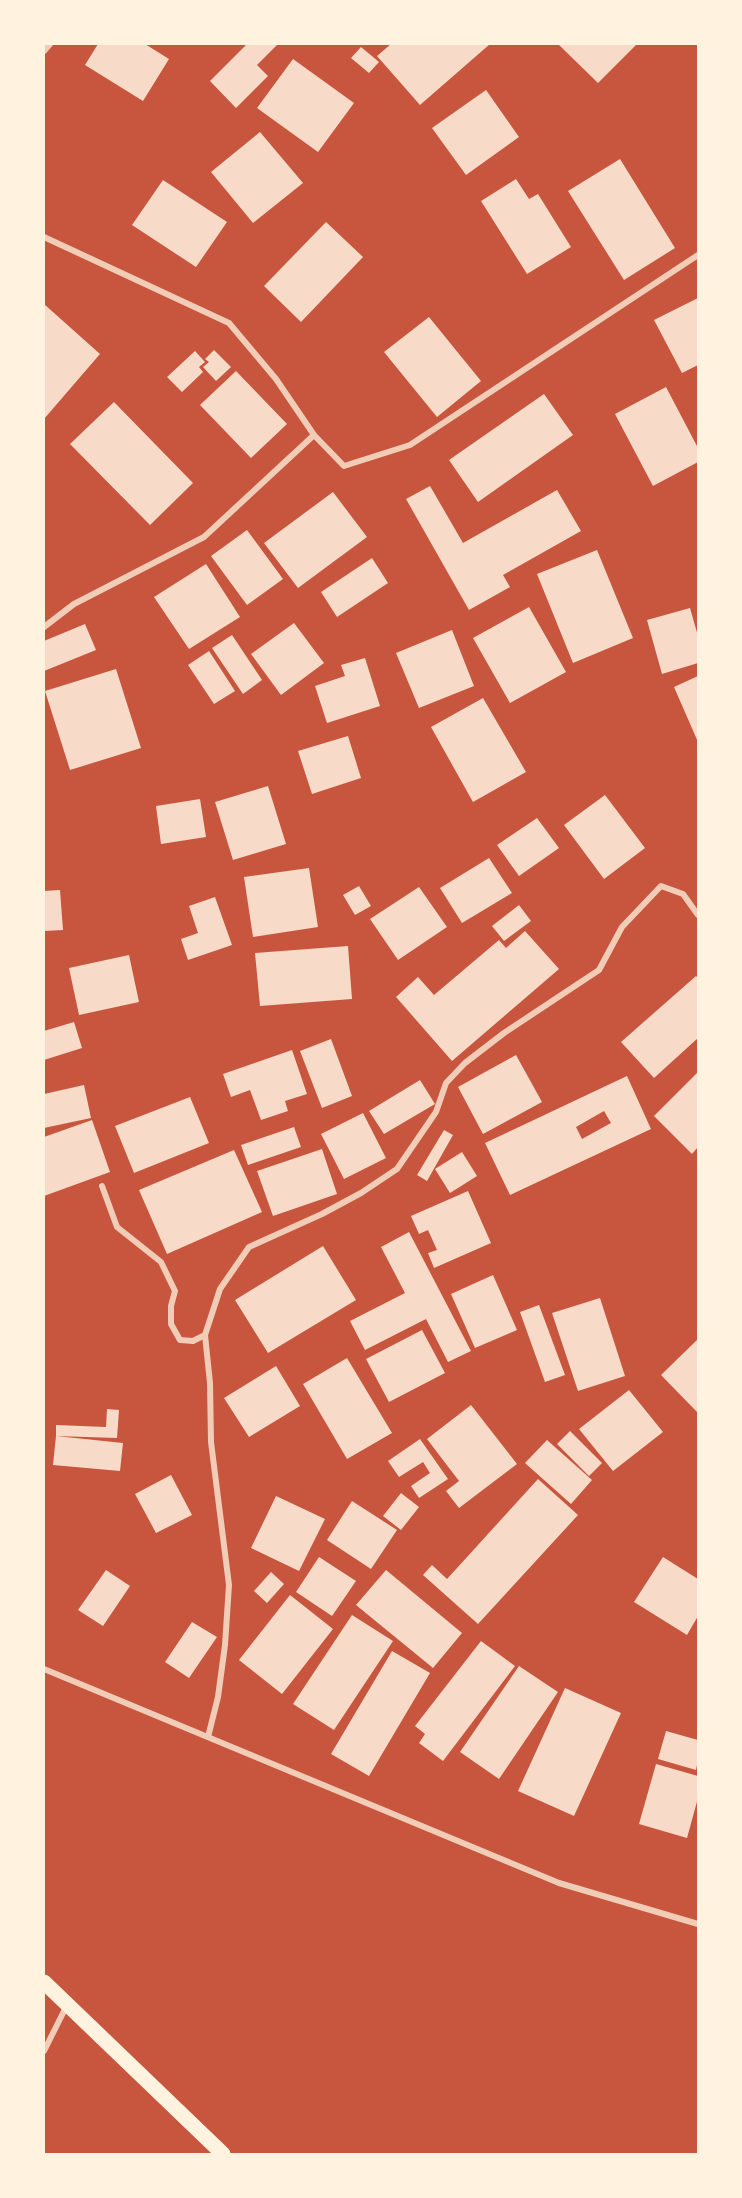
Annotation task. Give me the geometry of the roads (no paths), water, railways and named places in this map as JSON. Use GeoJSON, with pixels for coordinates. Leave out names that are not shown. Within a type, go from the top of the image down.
{"type":"FeatureCollection","features":[{"type":"Feature","properties":{"kind":"main road"},"geometry":{"type":"LineString","coordinates":[[44,1982],[223,2154]]}},
{"type":"Feature","properties":{"kind":"street"},"geometry":{"type":"LineString","coordinates":[[44,51],[50,44]]}},
{"type":"Feature","properties":{"kind":"street"},"geometry":{"type":"LineString","coordinates":[[44,237],[229,323],[276,378],[314,435],[344,466],[410,445],[699,255]]}},
{"type":"Feature","properties":{"kind":"street"},"geometry":{"type":"LineString","coordinates":[[44,627],[74,604],[204,537],[314,435]]}},
{"type":"Feature","properties":{"kind":"street"},"geometry":{"type":"LineString","coordinates":[[208,1737],[218,1697],[225,1646],[229,1585],[211,1442],[210,1383],[205,1335],[220,1289],[249,1247],[322,1214],[397,1169],[436,1112],[446,1083],[465,1064],[504,1033],[599,970],[622,927],[661,886],[683,894],[699,915]]}},
{"type":"Feature","properties":{"kind":"street"},"geometry":{"type":"LineString","coordinates":[[102,1186],[117,1227],[161,1262],[175,1291],[171,1306],[171,1324],[180,1340],[193,1341],[205,1335]]}},
{"type":"Feature","properties":{"kind":"street"},"geometry":{"type":"LineString","coordinates":[[44,1669],[559,1883],[699,1924]]}},
{"type":"Feature","properties":{"kind":"street"},"geometry":{"type":"LineString","coordinates":[[44,2051],[67,2004]]}}]}
